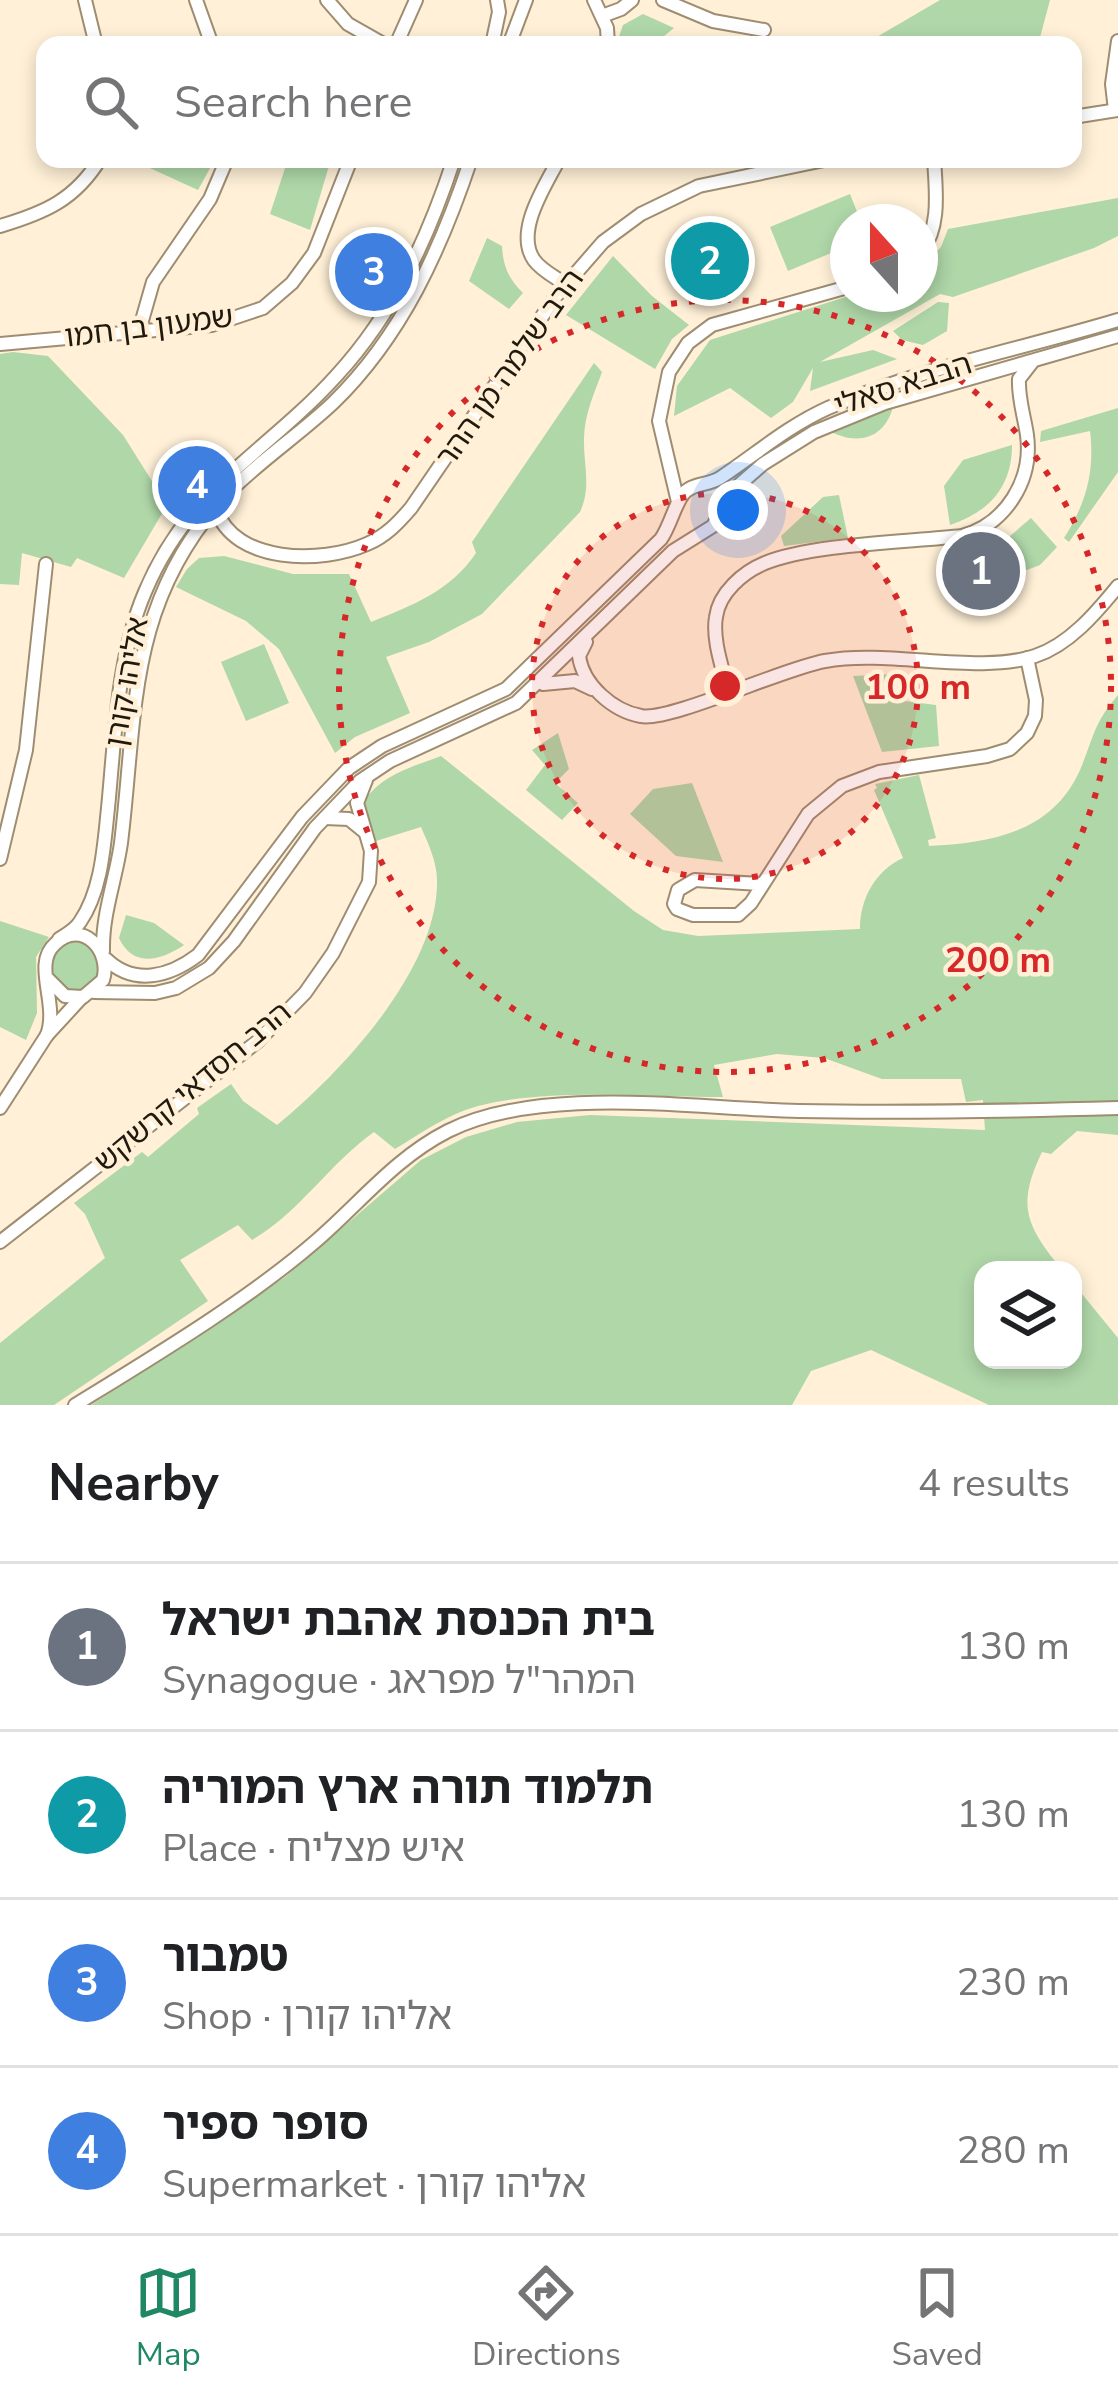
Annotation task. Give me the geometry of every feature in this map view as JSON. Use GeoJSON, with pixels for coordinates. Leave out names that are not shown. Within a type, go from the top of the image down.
{"type":"FeatureCollection","features":[{"type":"Feature","properties":{"kind":"street"},"geometry":{"type":"LineString","coordinates":[[85,0],[94,36]]}},
{"type":"Feature","properties":{"kind":"street"},"geometry":{"type":"LineString","coordinates":[[196,0],[209,36]]}},
{"type":"Feature","properties":{"kind":"street"},"geometry":{"type":"LineString","coordinates":[[327,0],[348,24],[369,36]]}},
{"type":"Feature","properties":{"kind":"street"},"geometry":{"type":"LineString","coordinates":[[400,36],[416,0]]}},
{"type":"Feature","properties":{"kind":"street"},"geometry":{"type":"LineString","coordinates":[[493,36],[497,0]]}},
{"type":"Feature","properties":{"kind":"street"},"geometry":{"type":"LineString","coordinates":[[512,36],[526,0]]}},
{"type":"Feature","properties":{"kind":"street"},"geometry":{"type":"LineString","coordinates":[[594,0],[606,36]]}},
{"type":"Feature","properties":{"kind":"street"},"geometry":{"type":"LineString","coordinates":[[602,16],[632,0]]}},
{"type":"Feature","properties":{"kind":"street"},"geometry":{"type":"LineString","coordinates":[[663,0],[713,21],[764,30]]}},
{"type":"Feature","properties":{"kind":"street"},"geometry":{"type":"LineString","coordinates":[[1082,116],[1116,110],[1112,84],[1118,40]]}},
{"type":"Feature","properties":{"kind":"street"},"geometry":{"type":"LineString","coordinates":[[0,226],[64,202],[94,168]]}},
{"type":"Feature","properties":{"kind":"street"},"geometry":{"type":"LineString","coordinates":[[139,332],[153,282],[210,199],[223,168]]}},
{"type":"Feature","properties":{"kind":"street","name":"שמעון בן חמו"},"geometry":{"type":"LineString","coordinates":[[0,344],[246,317],[279,296],[314,253],[348,168]]}},
{"type":"Feature","properties":{"kind":"street","name":"אליהו קורן"},"geometry":{"type":"LineString","coordinates":[[59,939],[82,921],[97,879],[126,657],[153,573],[210,490],[322,391],[356,352],[412,266],[450,168]]}},
{"type":"Feature","properties":{"kind":"street","name":"אליהו קורן"},"geometry":{"type":"LineString","coordinates":[[104,955],[121,845],[134,688],[168,580],[216,508],[333,402],[369,362],[427,273],[468,168]]}},
{"type":"Feature","properties":{"kind":"street"},"geometry":{"type":"LineString","coordinates":[[555,168],[532,216],[528,238],[534,260],[565,284]]}},
{"type":"Feature","properties":{"kind":"street","name":"הרב שלמה מן ההר"},"geometry":{"type":"LineString","coordinates":[[216,508],[220,523],[237,538],[275,554],[347,552],[383,536],[411,508],[565,284],[620,229],[676,195],[718,180],[781,168]]}},
{"type":"Feature","properties":{"kind":"street"},"geometry":{"type":"LineString","coordinates":[[934,168],[934,204]]}},
{"type":"Feature","properties":{"kind":"street"},"geometry":{"type":"LineString","coordinates":[[707,530],[688,527],[678,507],[660,437],[661,399],[669,372],[688,343],[712,325],[830,292]]}},
{"type":"Feature","properties":{"kind":"street","name":"הבבא סאלי"},"geometry":{"type":"LineString","coordinates":[[699,486],[829,408],[880,388],[1118,320]]}},
{"type":"Feature","properties":{"kind":"street","name":"הבבא סאלי"},"geometry":{"type":"LineString","coordinates":[[722,506],[741,481],[814,432],[885,403],[1118,336]]}},
{"type":"Feature","properties":{"kind":"street"},"geometry":{"type":"LineString","coordinates":[[728,691],[715,624],[723,597],[753,568],[780,558],[962,536],[990,525],[1013,499],[1025,468],[1027,434],[1019,379],[1033,361]]}},
{"type":"Feature","properties":{"kind":"street"},"geometry":{"type":"LineString","coordinates":[[986,374],[1014,391],[1020,403]]}},
{"type":"Feature","properties":{"kind":"street"},"geometry":{"type":"LineString","coordinates":[[46,976],[65,996],[155,993],[198,976],[234,941],[324,818],[369,774],[497,714],[536,686],[673,551],[718,521],[722,506],[716,493],[670,468]]}},
{"type":"Feature","properties":{"kind":"street"},"geometry":{"type":"LineString","coordinates":[[47,1035],[53,1012],[46,955],[59,939],[83,936],[123,972],[153,976],[198,955],[302,817],[349,768],[382,746],[506,689],[661,538],[678,507],[699,486]]}},
{"type":"Feature","properties":{"kind":"street"},"geometry":{"type":"LineString","coordinates":[[0,859],[26,750],[46,563]]}},
{"type":"Feature","properties":{"kind":"street"},"geometry":{"type":"LineString","coordinates":[[589,635],[579,656],[581,669],[597,691],[622,709],[654,717],[789,670],[851,658],[1027,658],[1071,635],[1118,586]]}},
{"type":"Feature","properties":{"kind":"street"},"geometry":{"type":"LineString","coordinates":[[760,884],[695,880],[678,890],[674,904],[677,910],[693,915],[738,914],[751,903],[808,814],[842,786],[879,772],[987,756],[1010,748],[1027,733],[1035,716],[1027,658]]}},
{"type":"Feature","properties":{"kind":"street"},"geometry":{"type":"LineString","coordinates":[[536,686],[562,680],[597,691]]}},
{"type":"Feature","properties":{"kind":"street","name":"הרב חסדאי קרשקש"},"geometry":{"type":"LineString","coordinates":[[0,1243],[233,1062],[284,1016],[333,953],[362,900],[371,867],[358,803],[369,774]]}},
{"type":"Feature","properties":{"kind":"street"},"geometry":{"type":"LineString","coordinates":[[324,818],[349,819],[368,838]]}},
{"type":"Feature","properties":{"kind":"street"},"geometry":{"type":"LineString","coordinates":[[0,1108],[47,1035],[104,980],[104,955]]}},
{"type":"Feature","properties":{"kind":"street"},"geometry":{"type":"LineString","coordinates":[[75,1405],[290,1261],[401,1161],[450,1130],[478,1120],[542,1106],[617,1103],[861,1112],[1118,1108]]}},
{"type":"Feature","properties":{"kind":"green space"},"geometry":{"type":"Polygon","coordinates":[[[940,0],[1050,0],[1040,36],[878,36],[940,0]]]}},
{"type":"Feature","properties":{"kind":"green space"},"geometry":{"type":"Polygon","coordinates":[[[643,14],[674,28],[664,36],[619,36],[623,25],[643,14]]]}},
{"type":"Feature","properties":{"kind":"green space"},"geometry":{"type":"Polygon","coordinates":[[[150,168],[210,168],[198,190],[150,168]]]}},
{"type":"Feature","properties":{"kind":"green space"},"geometry":{"type":"Polygon","coordinates":[[[285,168],[328,168],[310,230],[270,214],[285,168]]]}},
{"type":"Feature","properties":{"kind":"green space"},"geometry":{"type":"Polygon","coordinates":[[[850,194],[854,204],[830,204],[830,254],[788,271],[770,227],[850,194]]]}},
{"type":"Feature","properties":{"kind":"green space"},"geometry":{"type":"Polygon","coordinates":[[[1118,198],[1118,236],[953,297],[938,295],[938,250],[948,229],[1118,198]]]}},
{"type":"Feature","properties":{"kind":"green space"},"geometry":{"type":"Polygon","coordinates":[[[487,238],[502,246],[507,271],[523,293],[509,309],[469,281],[487,238]]]}},
{"type":"Feature","properties":{"kind":"green space"},"geometry":{"type":"Polygon","coordinates":[[[613,256],[689,325],[672,339],[655,369],[566,315],[613,256]]]}},
{"type":"Feature","properties":{"kind":"green space"},"geometry":{"type":"Polygon","coordinates":[[[830,302],[830,312],[908,312],[820,362],[873,350],[897,359],[810,391],[813,368],[793,402],[771,418],[730,388],[674,416],[677,386],[710,340],[830,302]]]}},
{"type":"Feature","properties":{"kind":"green space"},"geometry":{"type":"Polygon","coordinates":[[[938,302],[949,303],[947,331],[923,345],[902,340],[893,331],[922,312],[938,312],[938,302]]]}},
{"type":"Feature","properties":{"kind":"green space"},"geometry":{"type":"Polygon","coordinates":[[[0,354],[48,356],[123,435],[167,505],[124,578],[77,558],[71,567],[22,553],[19,585],[0,584],[0,354]]]}},
{"type":"Feature","properties":{"kind":"green space"},"geometry":{"type":"Polygon","coordinates":[[[594,363],[602,372],[585,428],[586,484],[580,512],[482,614],[429,642],[386,657],[410,713],[355,737],[335,753],[279,649],[246,621],[176,587],[199,558],[224,556],[293,574],[349,574],[371,622],[429,596],[455,578],[476,553],[472,542],[594,363]]]}},
{"type":"Feature","properties":{"kind":"green space"},"geometry":{"type":"Polygon","coordinates":[[[894,403],[884,425],[868,437],[848,438],[826,429],[894,403]]]}},
{"type":"Feature","properties":{"kind":"green space"},"geometry":{"type":"Polygon","coordinates":[[[1118,408],[1118,472],[1069,542],[1064,538],[1078,513],[1090,473],[1090,431],[1040,442],[1041,431],[1118,408]]]}},
{"type":"Feature","properties":{"kind":"green space"},"geometry":{"type":"Polygon","coordinates":[[[1012,445],[1008,473],[996,496],[976,513],[950,525],[944,486],[963,460],[1012,445]]]}},
{"type":"Feature","properties":{"kind":"green space"},"geometry":{"type":"Polygon","coordinates":[[[839,495],[848,538],[784,546],[781,536],[823,497],[839,495]]]}},
{"type":"Feature","properties":{"kind":"green space"},"geometry":{"type":"Polygon","coordinates":[[[1031,518],[1057,547],[1040,565],[1019,573],[996,548],[1031,518]]]}},
{"type":"Feature","properties":{"kind":"green space"},"geometry":{"type":"Polygon","coordinates":[[[264,644],[289,703],[246,721],[221,662],[264,644]]]}},
{"type":"Feature","properties":{"kind":"green space"},"geometry":{"type":"Polygon","coordinates":[[[894,674],[897,700],[936,705],[939,746],[882,752],[853,676],[894,674]]]}},
{"type":"Feature","properties":{"kind":"green space"},"geometry":{"type":"Polygon","coordinates":[[[1118,695],[1118,1135],[1077,1131],[1051,1154],[1042,1152],[1027,1201],[1033,1227],[1055,1261],[974,1261],[974,1369],[1082,1369],[1082,1294],[1118,1338],[1118,1405],[989,1405],[871,1350],[811,1371],[792,1405],[91,1405],[285,1277],[421,1160],[466,1137],[517,1122],[590,1115],[985,1130],[983,1100],[966,1102],[961,1079],[882,1079],[824,1058],[777,1054],[714,1065],[723,1097],[566,1095],[505,1100],[456,1114],[395,1149],[374,1132],[269,1229],[252,1240],[238,1225],[180,1260],[208,1301],[54,1405],[0,1405],[0,1343],[105,1258],[85,1214],[74,1203],[142,1152],[148,1157],[199,1114],[197,1108],[231,1084],[243,1101],[277,1125],[356,1048],[404,982],[433,914],[437,873],[421,827],[376,841],[362,807],[385,781],[441,756],[663,930],[698,936],[860,929],[871,887],[884,870],[903,858],[875,784],[919,775],[936,838],[928,840],[929,846],[974,842],[1017,830],[1053,808],[1068,791],[1118,695]]]}},
{"type":"Feature","properties":{"kind":"green space"},"geometry":{"type":"Polygon","coordinates":[[[558,733],[569,769],[555,783],[578,803],[562,820],[526,790],[545,765],[532,750],[558,733]]]}},
{"type":"Feature","properties":{"kind":"green space"},"geometry":{"type":"Polygon","coordinates":[[[692,783],[723,862],[676,856],[630,814],[653,789],[692,783]]]}},
{"type":"Feature","properties":{"kind":"green space"},"geometry":{"type":"Polygon","coordinates":[[[126,915],[154,923],[184,945],[157,958],[139,958],[119,938],[126,915]]]}},
{"type":"Feature","properties":{"kind":"green space"},"geometry":{"type":"Polygon","coordinates":[[[0,921],[49,937],[36,957],[37,1013],[26,1040],[0,1027],[0,921]]]}},
{"type":"Feature","properties":{"kind":"green space"},"geometry":{"type":"Polygon","coordinates":[[[75,941],[93,948],[100,966],[93,984],[75,991],[57,984],[50,966],[57,948],[75,941]]]}},
{"type":"Feature","properties":{"kind":"place","name":"תלמוד תורה ארץ המוריה"},"geometry":{"type":"Point","coordinates":[710,261]}},
{"type":"Feature","properties":{"kind":"place","name":"טמבור"},"geometry":{"type":"Point","coordinates":[374,272]}},
{"type":"Feature","properties":{"kind":"place","name":"סופר ספיר"},"geometry":{"type":"Point","coordinates":[197,485]}},
{"type":"Feature","properties":{"kind":"place","name":"בית הכנסת אהבת ישראל"},"geometry":{"type":"Point","coordinates":[981,571]}}]}
